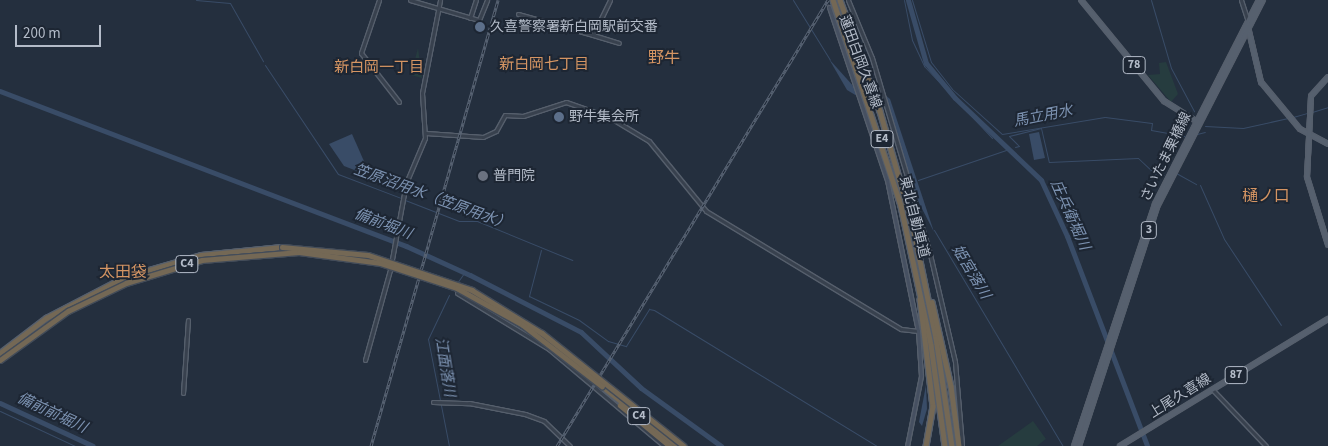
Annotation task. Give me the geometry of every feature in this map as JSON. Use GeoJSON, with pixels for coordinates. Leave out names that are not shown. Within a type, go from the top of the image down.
{"type":"FeatureCollection","features":[{"type":"Feature","properties":{"kind":"highway","name":"東北自動車道"},"geometry":{"type":"LineString","coordinates":[[833,0],[886,150],[919,282],[945,446]]}},
{"type":"Feature","properties":{"kind":"highway","name":"東北自動車道"},"geometry":{"type":"LineString","coordinates":[[840,0],[890,144],[925,281],[952,446]]}},
{"type":"Feature","properties":{"kind":"highway","name":"C4"},"geometry":{"type":"LineString","coordinates":[[0,353],[81,297],[154,267],[238,249],[336,250],[414,267],[488,298],[561,346],[684,446]]}},
{"type":"Feature","properties":{"kind":"highway","name":"C4"},"geometry":{"type":"LineString","coordinates":[[0,360],[68,310],[133,280],[230,256],[299,252],[380,263],[457,288],[523,325],[678,446]]}},
{"type":"Feature","properties":{"kind":"highway"},"geometry":{"type":"LineString","coordinates":[[925,281],[951,386],[960,446]]}},
{"type":"Feature","properties":{"kind":"highway"},"geometry":{"type":"LineString","coordinates":[[919,282],[933,406],[926,446]]}},
{"type":"Feature","properties":{"kind":"highway"},"geometry":{"type":"LineString","coordinates":[[602,386],[670,446]]}},
{"type":"Feature","properties":{"kind":"main road","name":"78"},"geometry":{"type":"LineString","coordinates":[[1081,0],[1164,101],[1198,122]]}},
{"type":"Feature","properties":{"kind":"main road","name":"さいたま栗橋線"},"geometry":{"type":"LineString","coordinates":[[1074,446],[1149,218],[1261,0]]}},
{"type":"Feature","properties":{"kind":"main road","name":"蓮田白岡久喜線"},"geometry":{"type":"LineString","coordinates":[[829,7],[887,180],[918,331],[921,376],[907,446]]}},
{"type":"Feature","properties":{"kind":"main road"},"geometry":{"type":"LineString","coordinates":[[1248,25],[1258,78],[1308,135],[1328,144]]}},
{"type":"Feature","properties":{"kind":"main road"},"geometry":{"type":"LineString","coordinates":[[1328,77],[1311,96],[1308,135],[1308,182],[1328,244]]}},
{"type":"Feature","properties":{"kind":"main road","name":"さいたま栗橋線"},"geometry":{"type":"LineString","coordinates":[[1079,446],[1158,205],[1198,122]]}},
{"type":"Feature","properties":{"kind":"main road","name":"上尾久喜線"},"geometry":{"type":"LineString","coordinates":[[1120,446],[1328,319]]}},
{"type":"Feature","properties":{"kind":"street"},"geometry":{"type":"LineString","coordinates":[[379,0],[361,53],[399,102]]}},
{"type":"Feature","properties":{"kind":"street"},"geometry":{"type":"LineString","coordinates":[[410,0],[470,18],[482,19],[487,0]]}},
{"type":"Feature","properties":{"kind":"street"},"geometry":{"type":"LineString","coordinates":[[365,360],[390,270],[393,235],[402,199],[426,133],[422,93],[440,0]]}},
{"type":"Feature","properties":{"kind":"street"},"geometry":{"type":"LineString","coordinates":[[470,18],[476,0]]}},
{"type":"Feature","properties":{"kind":"street"},"geometry":{"type":"LineString","coordinates":[[593,35],[610,0]]}},
{"type":"Feature","properties":{"kind":"street"},"geometry":{"type":"LineString","coordinates":[[848,0],[872,58],[928,250],[954,362],[960,446]]}},
{"type":"Feature","properties":{"kind":"street"},"geometry":{"type":"LineString","coordinates":[[1241,0],[1248,25]]}},
{"type":"Feature","properties":{"kind":"street"},"geometry":{"type":"LineString","coordinates":[[518,14],[620,43]]}},
{"type":"Feature","properties":{"kind":"street"},"geometry":{"type":"LineString","coordinates":[[426,133],[483,137],[496,130],[505,115],[522,116],[566,102],[609,117],[649,141],[706,211],[901,330],[918,331]]}},
{"type":"Feature","properties":{"kind":"street"},"geometry":{"type":"LineString","coordinates":[[457,293],[549,349],[664,446]]}},
{"type":"Feature","properties":{"kind":"street"},"geometry":{"type":"LineString","coordinates":[[183,393],[188,320]]}},
{"type":"Feature","properties":{"kind":"street"},"geometry":{"type":"LineString","coordinates":[[1212,390],[1266,446]]}},
{"type":"Feature","properties":{"kind":"street"},"geometry":{"type":"LineString","coordinates":[[437,402],[530,416],[544,421],[570,446]]}},
{"type":"Feature","properties":{"kind":"green space"},"geometry":{"type":"Polygon","coordinates":[[[418,48],[422,78],[411,75],[418,48]]]}},
{"type":"Feature","properties":{"kind":"green space"},"geometry":{"type":"Polygon","coordinates":[[[1166,62],[1178,94],[1171,102],[1148,75],[1160,74],[1159,63],[1166,62]]]}},
{"type":"Feature","properties":{"kind":"green space"},"geometry":{"type":"Polygon","coordinates":[[[1033,421],[1046,439],[1037,446],[998,446],[1033,421]]]}},
{"type":"Feature","properties":{"kind":"water"},"geometry":{"type":"Polygon","coordinates":[[[829,59],[855,88],[857,96],[847,90],[829,59]]]}},
{"type":"Feature","properties":{"kind":"water"},"geometry":{"type":"Polygon","coordinates":[[[884,94],[890,99],[934,232],[915,195],[884,94]]]}},
{"type":"Feature","properties":{"kind":"water"},"geometry":{"type":"Polygon","coordinates":[[[1039,132],[1045,158],[1034,160],[1029,134],[1039,132]]]}},
{"type":"Feature","properties":{"kind":"water"},"geometry":{"type":"Polygon","coordinates":[[[352,134],[367,168],[362,173],[344,166],[329,144],[352,134]]]}},
{"type":"Feature","properties":{"kind":"water"},"geometry":{"type":"Polygon","coordinates":[[[926,385],[927,409],[922,426],[919,422],[926,385]]]}},
{"type":"Feature","properties":{"kind":"waterway","name":"笠原沼用水（笠原用水）"},"geometry":{"type":"LineString","coordinates":[[196,0],[230,3],[263,61]]}},
{"type":"Feature","properties":{"kind":"waterway","name":"姫宮落川"},"geometry":{"type":"LineString","coordinates":[[793,0],[830,60]]}},
{"type":"Feature","properties":{"kind":"waterway","name":"庄兵衛堀川"},"geometry":{"type":"LineString","coordinates":[[904,0],[912,40],[924,66],[992,138]]}},
{"type":"Feature","properties":{"kind":"waterway","name":"庄兵衛堀川"},"geometry":{"type":"LineString","coordinates":[[908,0],[926,63],[955,98],[1041,180],[1067,236],[1147,446]]}},
{"type":"Feature","properties":{"kind":"waterway","name":"馬立用水"},"geometry":{"type":"LineString","coordinates":[[912,0],[931,62],[952,89],[1002,134],[1105,117],[1152,123],[1151,130],[1184,136]]}},
{"type":"Feature","properties":{"kind":"waterway"},"geometry":{"type":"LineString","coordinates":[[1151,0],[1171,68],[1194,111]]}},
{"type":"Feature","properties":{"kind":"waterway","name":"笠原沼用水（笠原用水）"},"geometry":{"type":"LineString","coordinates":[[265,65],[338,174],[401,198]]}},
{"type":"Feature","properties":{"kind":"waterway","name":"備前堀川"},"geometry":{"type":"LineString","coordinates":[[0,91],[406,246],[470,275],[581,332],[641,388],[721,446]]}},
{"type":"Feature","properties":{"kind":"waterway"},"geometry":{"type":"LineString","coordinates":[[1312,112],[1328,107]]}},
{"type":"Feature","properties":{"kind":"waterway"},"geometry":{"type":"LineString","coordinates":[[594,110],[608,114]]}},
{"type":"Feature","properties":{"kind":"waterway"},"geometry":{"type":"LineString","coordinates":[[1293,117],[1307,113]]}},
{"type":"Feature","properties":{"kind":"waterway"},"geometry":{"type":"LineString","coordinates":[[612,116],[651,140],[670,164]]}},
{"type":"Feature","properties":{"kind":"waterway"},"geometry":{"type":"LineString","coordinates":[[1205,126],[1243,128],[1288,118]]}},
{"type":"Feature","properties":{"kind":"waterway"},"geometry":{"type":"LineString","coordinates":[[1015,147],[1019,146],[1009,136],[1041,128],[1049,162],[1138,158],[1156,175],[1164,175]]}},
{"type":"Feature","properties":{"kind":"waterway","name":"馬立用水"},"geometry":{"type":"LineString","coordinates":[[1197,134],[1205,132]]}},
{"type":"Feature","properties":{"kind":"waterway"},"geometry":{"type":"LineString","coordinates":[[918,180],[1006,150]]}},
{"type":"Feature","properties":{"kind":"waterway"},"geometry":{"type":"LineString","coordinates":[[672,167],[701,202]]}},
{"type":"Feature","properties":{"kind":"waterway"},"geometry":{"type":"LineString","coordinates":[[1176,173],[1196,184]]}},
{"type":"Feature","properties":{"kind":"waterway"},"geometry":{"type":"LineString","coordinates":[[1200,185],[1224,239],[1281,325]]}},
{"type":"Feature","properties":{"kind":"waterway","name":"笠原沼用水（笠原用水）"},"geometry":{"type":"LineString","coordinates":[[405,200],[459,221],[477,221],[572,260]]}},
{"type":"Feature","properties":{"kind":"waterway","name":"姫宮落川"},"geometry":{"type":"LineString","coordinates":[[934,230],[1063,446]]}},
{"type":"Feature","properties":{"kind":"waterway","name":"笠原沼用水（笠原用水）"},"geometry":{"type":"LineString","coordinates":[[541,250],[529,296],[579,320],[608,341],[626,346],[649,309],[654,310],[877,446]]}},
{"type":"Feature","properties":{"kind":"waterway","name":"江面落川"},"geometry":{"type":"LineString","coordinates":[[457,283],[464,273]]}},
{"type":"Feature","properties":{"kind":"waterway","name":"江面落川"},"geometry":{"type":"LineString","coordinates":[[449,295],[428,339],[449,446]]}},
{"type":"Feature","properties":{"kind":"waterway","name":"備前前堀川"},"geometry":{"type":"LineString","coordinates":[[0,403],[93,446]]}},
{"type":"Feature","properties":{"kind":"waterway"},"geometry":{"type":"LineString","coordinates":[[0,411],[75,446]]}},
{"type":"Feature","properties":{"kind":"tunnel"},"geometry":{"type":"LineString","coordinates":[[826,0],[829,7]]}},
{"type":"Feature","properties":{"kind":"railway"},"geometry":{"type":"LineString","coordinates":[[371,446],[498,0]]}},
{"type":"Feature","properties":{"kind":"railway"},"geometry":{"type":"LineString","coordinates":[[557,446],[828,0]]}},
{"type":"Feature","properties":{"kind":"place","name":"久喜警察署新白岡駅前交番"},"geometry":{"type":"Point","coordinates":[480,27]}},
{"type":"Feature","properties":{"kind":"place","name":"野牛集会所"},"geometry":{"type":"Point","coordinates":[559,117]}},
{"type":"Feature","properties":{"kind":"place","name":"普門院"},"geometry":{"type":"Point","coordinates":[483,176]}},
{"type":"Feature","properties":{"kind":"district","name":"野牛"},"geometry":{"type":"Point","coordinates":[664,58]}},
{"type":"Feature","properties":{"kind":"district","name":"新白岡七丁目"},"geometry":{"type":"Point","coordinates":[544,65]}},
{"type":"Feature","properties":{"kind":"district","name":"新白岡一丁目"},"geometry":{"type":"Point","coordinates":[379,68]}},
{"type":"Feature","properties":{"kind":"district","name":"樋ノ口"},"geometry":{"type":"Point","coordinates":[1266,196]}},
{"type":"Feature","properties":{"kind":"district","name":"太田袋"},"geometry":{"type":"Point","coordinates":[123,272]}}]}
